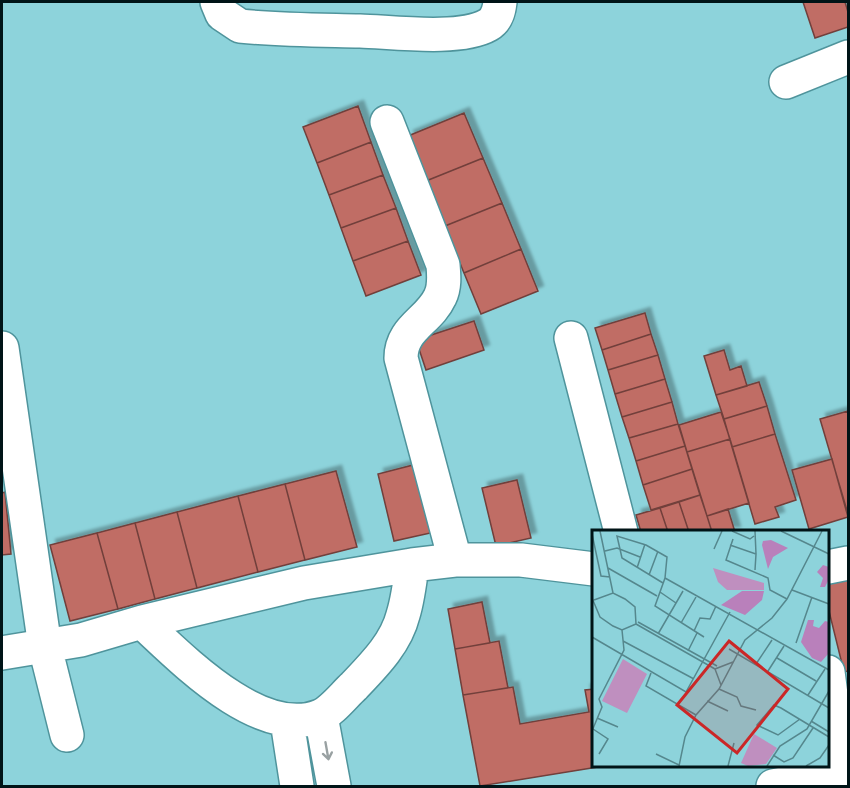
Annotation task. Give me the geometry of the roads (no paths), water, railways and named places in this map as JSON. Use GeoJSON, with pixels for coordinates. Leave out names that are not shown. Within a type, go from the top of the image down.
{"type":"FeatureCollection","features":[{"type":"Feature","properties":{"kind":"street"},"geometry":{"type":"LineString","coordinates":[[217,2],[222,14],[240,26],[442,34],[478,30],[489,24],[495,20],[500,2]]}},
{"type":"Feature","properties":{"kind":"street"},"geometry":{"type":"LineString","coordinates":[[786,82],[849,57]]}},
{"type":"Feature","properties":{"kind":"street"},"geometry":{"type":"LineString","coordinates":[[387,122],[443,265],[444,282],[441,296],[434,307],[405,338],[401,358],[455,560]]}},
{"type":"Feature","properties":{"kind":"street"},"geometry":{"type":"LineString","coordinates":[[571,338],[621,530]]}},
{"type":"Feature","properties":{"kind":"street"},"geometry":{"type":"LineString","coordinates":[[2,348],[8,425],[45,647],[67,735]]}},
{"type":"Feature","properties":{"kind":"street"},"geometry":{"type":"LineString","coordinates":[[2,653],[81,640],[142,622],[304,583],[412,566],[455,560],[521,560],[592,569]]}},
{"type":"Feature","properties":{"kind":"street"},"geometry":{"type":"LineString","coordinates":[[829,567],[849,563]]}},
{"type":"Feature","properties":{"kind":"street"},"geometry":{"type":"LineString","coordinates":[[142,622],[222,692],[253,708],[287,721],[321,716],[366,673],[391,643],[403,616],[412,566]]}},
{"type":"Feature","properties":{"kind":"street"},"geometry":{"type":"LineString","coordinates":[[773,786],[842,779],[829,680]]}},
{"type":"Feature","properties":{"kind":"street"},"geometry":{"type":"LineString","coordinates":[[321,716],[334,786]]}},
{"type":"Feature","properties":{"kind":"street"},"geometry":{"type":"LineString","coordinates":[[287,721],[297,786]]}}]}
